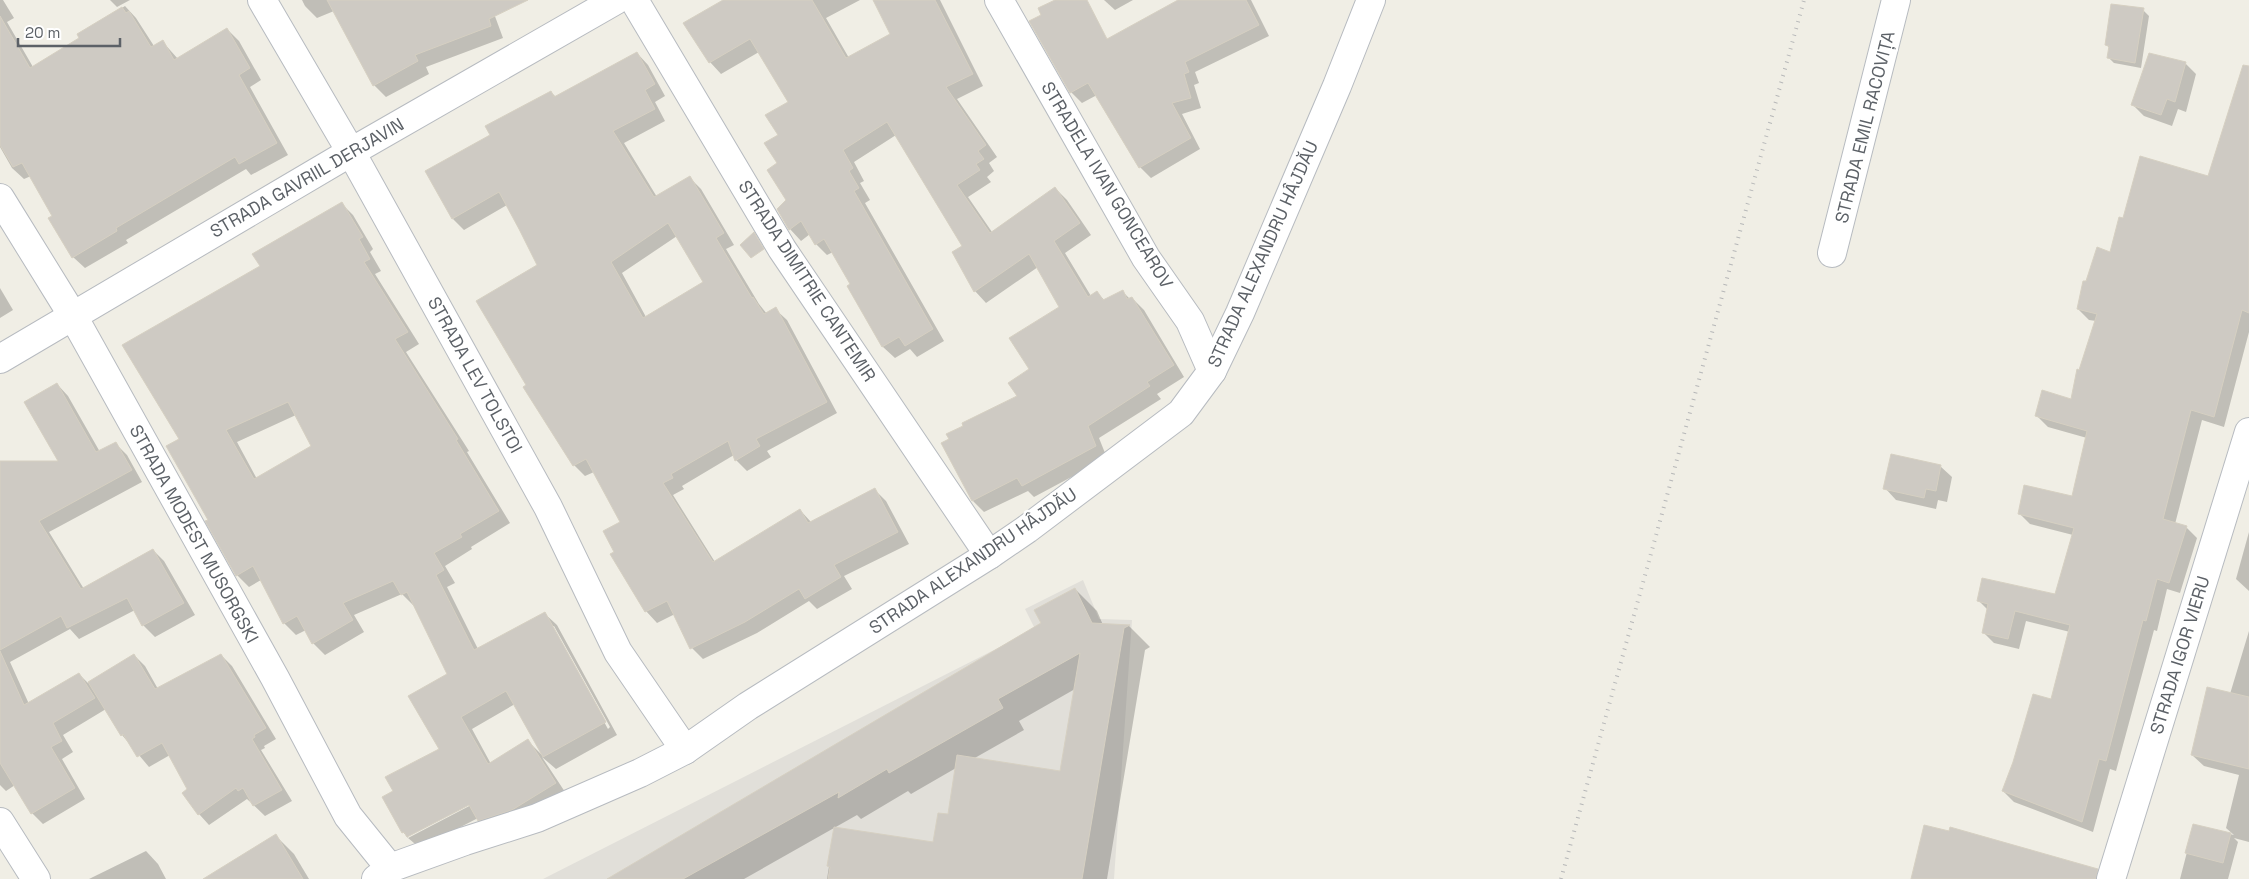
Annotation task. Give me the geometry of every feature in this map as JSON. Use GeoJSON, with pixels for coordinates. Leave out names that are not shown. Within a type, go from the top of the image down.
{"type":"FeatureCollection","features":[{"type":"Feature","properties":{"kind":"street","name":"STRADA LEV TOLSTOI"},"geometry":{"type":"LineString","coordinates":[[262,0],[351,152],[548,508],[618,652],[685,750]]}},
{"type":"Feature","properties":{"kind":"street","name":"STRADA GAVRIIL DERJAVIN"},"geometry":{"type":"LineString","coordinates":[[0,359],[351,152],[616,0]]}},
{"type":"Feature","properties":{"kind":"street","name":"STRADA DIMITRIE CANTEMIR"},"geometry":{"type":"LineString","coordinates":[[634,0],[782,249],[989,555]]}},
{"type":"Feature","properties":{"kind":"street","name":"STRADELA IVAN GONCEAROV"},"geometry":{"type":"LineString","coordinates":[[999,0],[1146,258],[1190,321],[1212,371]]}},
{"type":"Feature","properties":{"kind":"street","name":"STRADA EMIL RACOVIȚA"},"geometry":{"type":"LineString","coordinates":[[1832,253],[1896,0]]}},
{"type":"Feature","properties":{"kind":"street","name":"STRADA ALEXANDRU HÂJDĂU"},"geometry":{"type":"LineString","coordinates":[[383,874],[465,841],[537,818],[640,773],[685,750],[748,706],[989,555],[1027,529],[1181,413],[1212,371],[1240,313],[1337,86],[1366,4]]}},
{"type":"Feature","properties":{"kind":"street","name":"STRADA MODEST MUSORGSKI"},"geometry":{"type":"LineString","coordinates":[[0,198],[73,316],[275,678],[348,816],[383,874]]}},
{"type":"Feature","properties":{"kind":"street","name":"STRADA IGOR VIERU"},"geometry":{"type":"LineString","coordinates":[[2111,879],[2249,432]]}},
{"type":"Feature","properties":{"kind":"street"},"geometry":{"type":"LineString","coordinates":[[0,822],[36,879]]}},
{"type":"Feature","properties":{"kind":"shaded area"},"geometry":{"type":"Polygon","coordinates":[[[1083,580],[1099,619],[1132,620],[1114,879],[543,879],[1035,629],[1025,609],[1083,580]]]}},
{"type":"Feature","properties":{"kind":"building"},"geometry":{"type":"Polygon","coordinates":[[[327,0],[528,0],[489,19],[491,26],[415,55],[418,61],[373,86],[327,0]]]}},
{"type":"Feature","properties":{"kind":"building"},"geometry":{"type":"Polygon","coordinates":[[[723,0],[812,0],[846,58],[890,34],[873,0],[935,0],[973,74],[946,87],[986,145],[978,151],[984,159],[976,164],[980,170],[957,185],[990,233],[1055,187],[1080,223],[1054,241],[1088,297],[1097,291],[1103,300],[1123,290],[1127,299],[1132,297],[1174,365],[1147,382],[1150,386],[1088,426],[1096,446],[1022,486],[1017,478],[972,501],[941,443],[949,439],[946,434],[963,426],[962,423],[1017,396],[1008,383],[1029,369],[1009,338],[1059,307],[1029,254],[974,292],[952,252],[962,246],[887,122],[843,150],[853,168],[849,171],[859,188],[854,191],[933,329],[905,346],[899,337],[882,347],[847,286],[850,284],[824,239],[815,245],[801,221],[789,230],[777,209],[786,200],[767,170],[777,163],[764,143],[778,135],[765,115],[788,102],[750,39],[709,63],[683,23],[723,0]]]}},
{"type":"Feature","properties":{"kind":"building"},"geometry":{"type":"Polygon","coordinates":[[[1055,0],[1087,0],[1107,39],[1178,0],[1246,0],[1259,25],[1185,62],[1189,72],[1184,74],[1191,98],[1172,103],[1191,138],[1139,168],[1088,83],[1070,93],[1029,21],[1041,15],[1038,8],[1055,0]]]}},
{"type":"Feature","properties":{"kind":"building"},"geometry":{"type":"Polygon","coordinates":[[[2111,4],[2144,8],[2135,63],[2107,58],[2109,46],[2105,45],[2111,4]]]}},
{"type":"Feature","properties":{"kind":"building"},"geometry":{"type":"Polygon","coordinates":[[[122,7],[126,13],[129,11],[151,47],[163,40],[174,60],[227,28],[250,68],[239,75],[277,143],[239,164],[235,157],[116,228],[117,231],[72,258],[48,218],[52,216],[22,163],[13,167],[0,145],[0,16],[30,68],[79,38],[77,34],[122,7]]]}},
{"type":"Feature","properties":{"kind":"building"},"geometry":{"type":"Polygon","coordinates":[[[637,52],[655,84],[645,90],[655,109],[613,131],[654,197],[690,176],[724,233],[716,238],[752,298],[764,314],[776,307],[827,402],[756,439],[760,446],[735,461],[728,441],[671,474],[673,478],[663,483],[713,562],[800,509],[808,523],[875,488],[898,532],[834,565],[841,577],[805,599],[799,589],[745,622],[690,649],[667,601],[645,612],[610,554],[614,552],[603,531],[620,522],[586,459],[573,466],[523,387],[526,385],[476,301],[537,265],[499,192],[452,219],[425,171],[490,135],[485,126],[551,91],[554,97],[637,52]],[[668,223],[611,262],[643,318],[703,282],[668,223]]]}},
{"type":"Feature","properties":{"kind":"building"},"geometry":{"type":"Polygon","coordinates":[[[2149,53],[2186,62],[2175,102],[2167,99],[2161,115],[2131,105],[2149,53]]]}},
{"type":"Feature","properties":{"kind":"building"},"geometry":{"type":"Polygon","coordinates":[[[2243,65],[2249,66],[2249,313],[2242,310],[2214,417],[2191,410],[2163,519],[2187,526],[2169,583],[2157,579],[2146,621],[2143,620],[2106,761],[2099,759],[2082,822],[2002,791],[2013,762],[2033,694],[2051,699],[2070,625],[2015,611],[2008,639],[1982,633],[1988,604],[1977,601],[1982,578],[2055,594],[2074,528],[2018,514],[2024,485],[2072,496],[2087,431],[2035,416],[2042,390],[2071,399],[2077,369],[2079,370],[2097,314],[2077,309],[2083,281],[2086,281],[2097,247],[2110,252],[2119,217],[2123,218],[2140,156],[2208,176],[2243,65]]]}},
{"type":"Feature","properties":{"kind":"building"},"geometry":{"type":"Polygon","coordinates":[[[342,202],[363,237],[359,239],[370,259],[364,262],[408,332],[395,339],[458,439],[456,440],[499,511],[460,534],[462,537],[434,553],[444,570],[436,575],[474,650],[545,612],[606,722],[543,757],[506,691],[461,717],[488,764],[528,739],[556,783],[512,810],[478,821],[469,805],[407,837],[404,832],[402,833],[382,797],[393,791],[385,777],[439,749],[408,696],[447,674],[407,592],[401,595],[393,581],[343,603],[353,620],[312,644],[297,616],[283,624],[253,566],[236,576],[205,521],[208,520],[166,446],[179,439],[122,345],[260,266],[252,254],[342,202]],[[288,402],[226,430],[254,479],[311,446],[288,402]]]}},
{"type":"Feature","properties":{"kind":"building"},"geometry":{"type":"Polygon","coordinates":[[[754,232],[764,249],[751,258],[740,245],[754,232]]]}},
{"type":"Feature","properties":{"kind":"building"},"geometry":{"type":"Polygon","coordinates":[[[57,383],[96,452],[116,442],[132,470],[39,521],[81,589],[153,549],[184,603],[142,626],[127,598],[67,628],[61,616],[0,650],[0,461],[58,461],[24,402],[57,383]]]}},
{"type":"Feature","properties":{"kind":"building"},"geometry":{"type":"Polygon","coordinates":[[[1891,454],[1941,465],[1936,491],[1926,489],[1924,498],[1883,489],[1891,454]]]}},
{"type":"Feature","properties":{"kind":"building"},"geometry":{"type":"Polygon","coordinates":[[[1075,588],[1092,623],[1130,625],[1124,628],[1082,879],[828,879],[830,867],[827,866],[834,827],[933,842],[938,813],[948,814],[957,755],[1060,771],[1080,653],[998,699],[1003,708],[889,773],[887,769],[838,798],[839,792],[683,879],[607,879],[1041,623],[1034,610],[1075,588]]]}},
{"type":"Feature","properties":{"kind":"building"},"geometry":{"type":"Polygon","coordinates":[[[0,651],[24,705],[79,673],[95,698],[53,723],[62,741],[51,747],[75,788],[31,814],[0,763],[0,651]]]}},
{"type":"Feature","properties":{"kind":"building"},"geometry":{"type":"Polygon","coordinates":[[[134,654],[155,689],[221,654],[266,728],[254,735],[255,737],[252,739],[282,790],[253,806],[243,788],[238,791],[236,788],[198,815],[182,793],[187,789],[162,743],[137,757],[123,734],[121,736],[88,682],[134,654]]]}},
{"type":"Feature","properties":{"kind":"building"},"geometry":{"type":"Polygon","coordinates":[[[2207,687],[2249,697],[2249,769],[2191,755],[2207,687]]]}},
{"type":"Feature","properties":{"kind":"building"},"geometry":{"type":"Polygon","coordinates":[[[2193,824],[2231,833],[2223,863],[2185,853],[2193,824]]]}},
{"type":"Feature","properties":{"kind":"building"},"geometry":{"type":"Polygon","coordinates":[[[1924,825],[1949,831],[1950,827],[2098,869],[2096,879],[1911,879],[1924,825]]]}},
{"type":"Feature","properties":{"kind":"building"},"geometry":{"type":"Polygon","coordinates":[[[276,834],[303,879],[203,879],[276,834]]]}},
{"type":"Feature","properties":{"kind":"railway"},"geometry":{"type":"LineString","coordinates":[[1561,879],[1804,0]]}}]}
